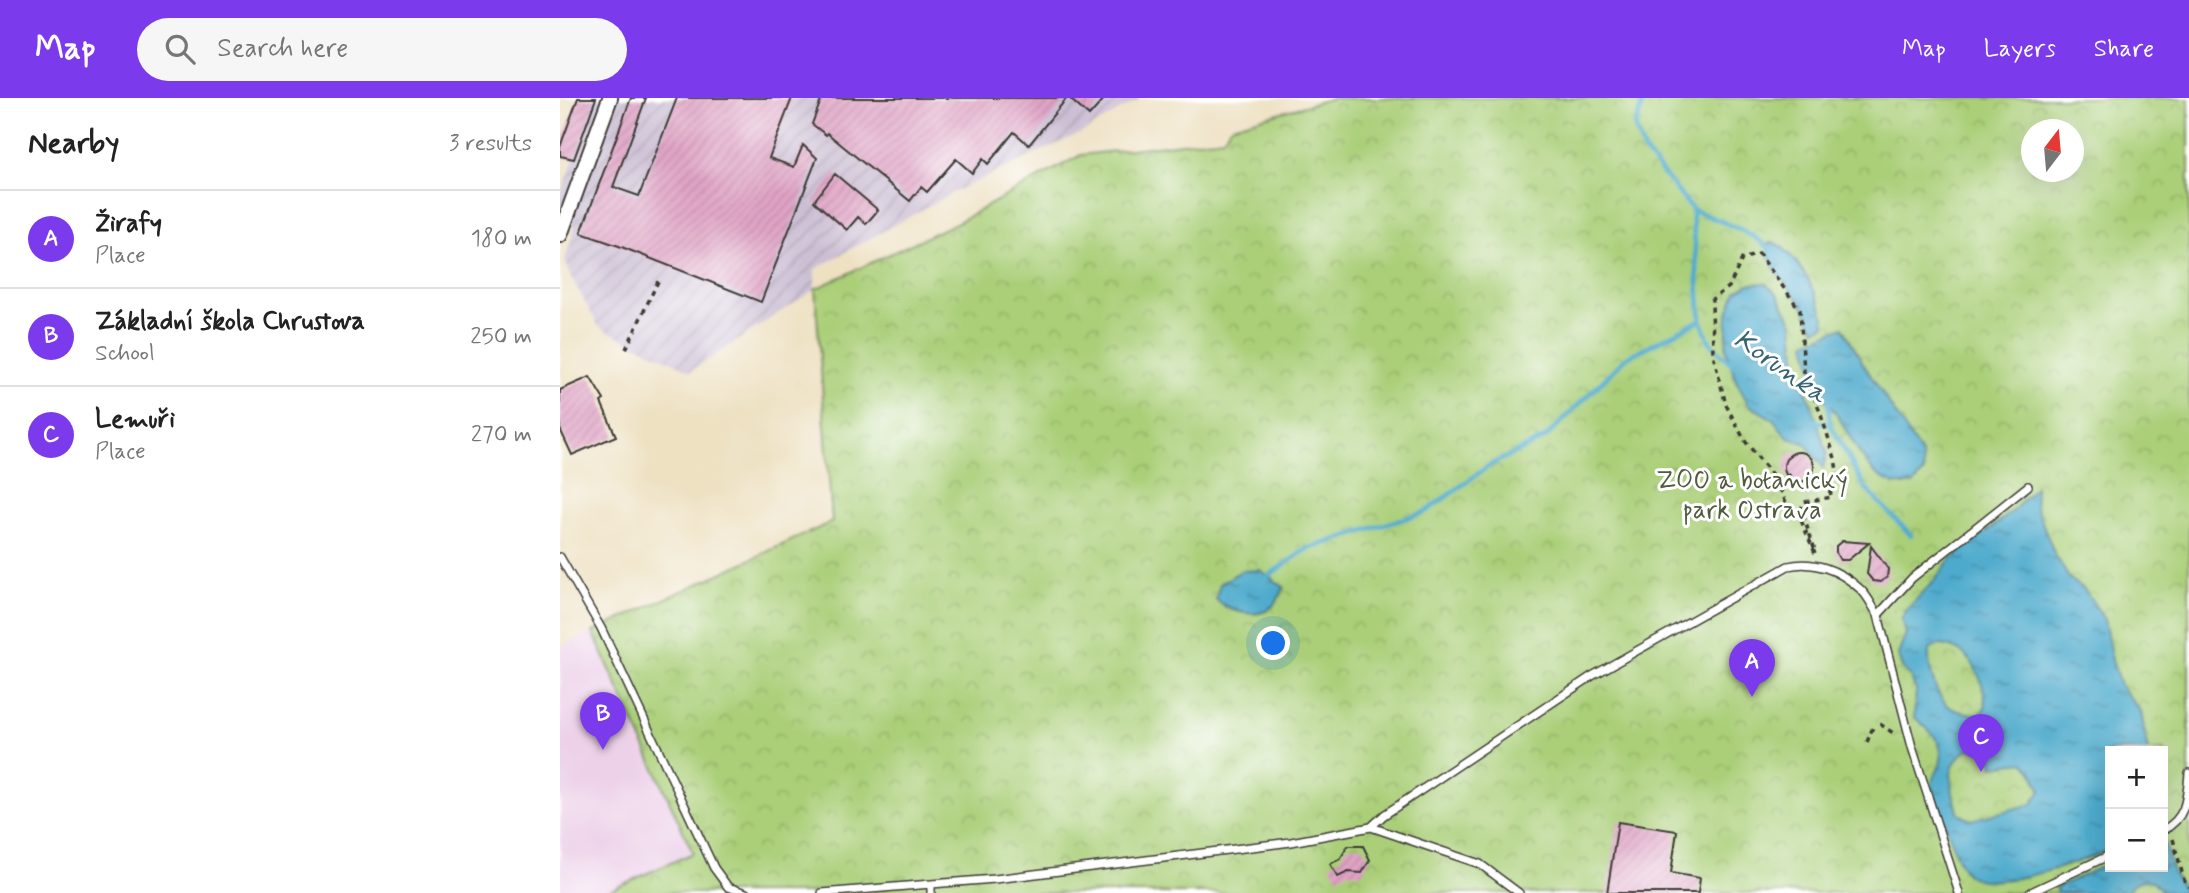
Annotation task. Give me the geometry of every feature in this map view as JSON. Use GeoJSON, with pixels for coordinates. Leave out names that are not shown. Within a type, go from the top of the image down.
{"type":"FeatureCollection","features":[{"type":"Feature","properties":{"kind":"street"},"geometry":{"type":"LineString","coordinates":[[560,235],[610,98]]}},
{"type":"Feature","properties":{"kind":"lane"},"geometry":{"type":"LineString","coordinates":[[1878,615],[1912,578],[2028,486]]}},
{"type":"Feature","properties":{"kind":"lane"},"geometry":{"type":"LineString","coordinates":[[560,557],[601,628],[713,868],[728,887],[746,893]]}},
{"type":"Feature","properties":{"kind":"lane"},"geometry":{"type":"LineString","coordinates":[[1371,827],[1384,815],[1592,676],[1788,566],[1803,563],[1832,570],[1860,588],[1878,615],[1912,747],[1959,893]]}},
{"type":"Feature","properties":{"kind":"lane"},"geometry":{"type":"LineString","coordinates":[[2168,827],[2176,824],[2186,802],[2189,773]]}},
{"type":"Feature","properties":{"kind":"lane"},"geometry":{"type":"LineString","coordinates":[[822,893],[995,879],[1291,842],[1371,827],[1480,864],[1520,893]]}},
{"type":"Feature","properties":{"kind":"lane"},"geometry":{"type":"LineString","coordinates":[[2029,893],[2105,857]]}},
{"type":"Feature","properties":{"kind":"lane"},"geometry":{"type":"LineString","coordinates":[[931,884],[931,893]]}},
{"type":"Feature","properties":{"kind":"path"},"geometry":{"type":"LineString","coordinates":[[1799,510],[1804,502],[1832,497],[1828,487],[1837,471],[1835,458],[1804,372],[1800,310],[1759,254],[1742,259],[1729,287],[1712,299],[1713,354],[1726,405],[1745,441],[1776,481],[1786,503],[1799,510],[1816,555],[1799,510]]}},
{"type":"Feature","properties":{"kind":"path"},"geometry":{"type":"LineString","coordinates":[[626,349],[660,276]]}},
{"type":"Feature","properties":{"kind":"path"},"geometry":{"type":"LineString","coordinates":[[1776,481],[1793,473]]}},
{"type":"Feature","properties":{"kind":"path"},"geometry":{"type":"LineString","coordinates":[[1867,742],[1873,727]]}},
{"type":"Feature","properties":{"kind":"path"},"geometry":{"type":"LineString","coordinates":[[2168,834],[2189,887]]}},
{"type":"Feature","properties":{"kind":"shaded area"},"geometry":{"type":"Polygon","coordinates":[[[578,98],[1141,98],[1087,130],[954,192],[815,269],[815,289],[691,371],[599,327],[565,261],[575,226],[560,220],[560,195],[574,160],[560,156],[560,147],[578,98]]]}},
{"type":"Feature","properties":{"kind":"shaded area"},"geometry":{"type":"Polygon","coordinates":[[[593,632],[693,853],[603,893],[560,893],[560,647],[593,632]]]}},
{"type":"Feature","properties":{"kind":"green space","name":"ZOO a botanický park Ostrava"},"geometry":{"type":"Polygon","coordinates":[[[1333,98],[2189,98],[2189,893],[603,893],[693,853],[593,632],[832,522],[815,289],[958,222],[1081,155],[1223,138],[1231,126],[1333,98]]]}},
{"type":"Feature","properties":{"kind":"water"},"geometry":{"type":"Polygon","coordinates":[[[1773,242],[1790,255],[1807,278],[1820,303],[1825,325],[1816,329],[1814,327],[1805,309],[1776,271],[1767,245],[1773,242]]]}},
{"type":"Feature","properties":{"kind":"water"},"geometry":{"type":"Polygon","coordinates":[[[1765,283],[1777,293],[1793,323],[1797,368],[1827,453],[1823,468],[1805,443],[1788,438],[1774,420],[1749,405],[1736,381],[1726,349],[1728,313],[1736,291],[1749,284],[1765,283]]]}},
{"type":"Feature","properties":{"kind":"water"},"geometry":{"type":"Polygon","coordinates":[[[1843,327],[1922,455],[1924,472],[1914,484],[1899,484],[1886,480],[1875,472],[1857,450],[1819,389],[1806,342],[1843,327]]]}},
{"type":"Feature","properties":{"kind":"water"},"geometry":{"type":"Polygon","coordinates":[[[2035,487],[2036,506],[2054,553],[2069,578],[2084,589],[2104,619],[2120,685],[2141,712],[2147,746],[2105,746],[2105,851],[2038,874],[2017,878],[1980,880],[1968,875],[1961,866],[1933,790],[1932,783],[1940,765],[1941,750],[1931,732],[1914,717],[1916,690],[1901,666],[1898,655],[1906,633],[1901,619],[1949,561],[2013,511],[2035,487]],[[1939,645],[1929,650],[1935,686],[1946,704],[1953,709],[1979,715],[1986,706],[1978,674],[1967,657],[1950,647],[1939,645]],[[1969,749],[1960,756],[1952,770],[1952,786],[1959,814],[1971,820],[2032,804],[2041,791],[2032,771],[2024,762],[1993,766],[1989,750],[1969,749]]]}},
{"type":"Feature","properties":{"kind":"water"},"geometry":{"type":"Polygon","coordinates":[[[1260,570],[1284,587],[1276,603],[1268,610],[1240,612],[1226,607],[1216,599],[1220,584],[1241,571],[1260,570]]]}},
{"type":"Feature","properties":{"kind":"water"},"geometry":{"type":"Polygon","coordinates":[[[2168,855],[2173,872],[2185,893],[2163,893],[2153,881],[2148,880],[2134,883],[2127,893],[2058,893],[2055,888],[2105,865],[2105,872],[2168,872],[2168,855]]]}},
{"type":"Feature","properties":{"kind":"building"},"geometry":{"type":"Polygon","coordinates":[[[578,98],[596,98],[574,159],[560,156],[560,147],[578,98]]]}},
{"type":"Feature","properties":{"kind":"building"},"geometry":{"type":"Polygon","coordinates":[[[631,98],[646,98],[613,187],[639,196],[677,98],[792,98],[769,158],[794,167],[803,145],[817,158],[761,302],[581,233],[631,98]]]}},
{"type":"Feature","properties":{"kind":"building"},"geometry":{"type":"Polygon","coordinates":[[[822,98],[1067,98],[1029,145],[1014,132],[988,164],[983,159],[972,173],[956,159],[927,192],[921,187],[910,201],[827,133],[826,135],[812,124],[822,98]]]}},
{"type":"Feature","properties":{"kind":"building"},"geometry":{"type":"Polygon","coordinates":[[[1069,98],[1105,98],[1089,116],[1069,98]]]}},
{"type":"Feature","properties":{"kind":"building"},"geometry":{"type":"Polygon","coordinates":[[[835,174],[878,210],[866,224],[858,217],[847,230],[814,201],[835,174]]]}},
{"type":"Feature","properties":{"kind":"building"},"geometry":{"type":"Polygon","coordinates":[[[590,377],[604,400],[601,402],[616,436],[572,455],[560,429],[560,390],[590,377]]]}},
{"type":"Feature","properties":{"kind":"building"},"geometry":{"type":"Polygon","coordinates":[[[1799,452],[1810,456],[1814,467],[1810,478],[1799,482],[1788,478],[1784,467],[1788,456],[1799,452]]]}},
{"type":"Feature","properties":{"kind":"building"},"geometry":{"type":"Polygon","coordinates":[[[1842,541],[1869,543],[1848,560],[1840,560],[1836,546],[1842,541]]]}},
{"type":"Feature","properties":{"kind":"building"},"geometry":{"type":"Polygon","coordinates":[[[1871,546],[1888,569],[1887,577],[1881,582],[1873,581],[1867,574],[1871,546]]]}},
{"type":"Feature","properties":{"kind":"building"},"geometry":{"type":"Polygon","coordinates":[[[1618,822],[1677,831],[1671,873],[1700,878],[1698,893],[1607,893],[1618,822]]]}},
{"type":"Feature","properties":{"kind":"building"},"geometry":{"type":"Polygon","coordinates":[[[1348,846],[1363,846],[1370,860],[1362,873],[1348,872],[1338,877],[1330,864],[1340,859],[1348,846]]]}},
{"type":"Feature","properties":{"kind":"waterway","name":"Korunka"},"geometry":{"type":"LineString","coordinates":[[1644,98],[1635,127],[1643,149],[1692,209],[1701,320],[1710,343],[1734,366]]}},
{"type":"Feature","properties":{"kind":"waterway"},"geometry":{"type":"LineString","coordinates":[[1692,209],[1746,232],[1771,251]]}},
{"type":"Feature","properties":{"kind":"waterway"},"geometry":{"type":"LineString","coordinates":[[1269,575],[1307,549],[1425,512],[1490,465],[1545,438],[1627,357],[1701,320]]}},
{"type":"Feature","properties":{"kind":"waterway"},"geometry":{"type":"LineString","coordinates":[[1828,396],[1830,424]]}},
{"type":"Feature","properties":{"kind":"waterway","name":"Korunka"},"geometry":{"type":"LineString","coordinates":[[1812,418],[1830,424],[1866,489],[1911,535]]}},
{"type":"Feature","properties":{"kind":"place","name":"Žirafy"},"geometry":{"type":"Point","coordinates":[1752,697]}},
{"type":"Feature","properties":{"kind":"place","name":"Základní škola Chrustova"},"geometry":{"type":"Point","coordinates":[603,750]}},
{"type":"Feature","properties":{"kind":"place","name":"Lemuři"},"geometry":{"type":"Point","coordinates":[1981,772]}}]}
